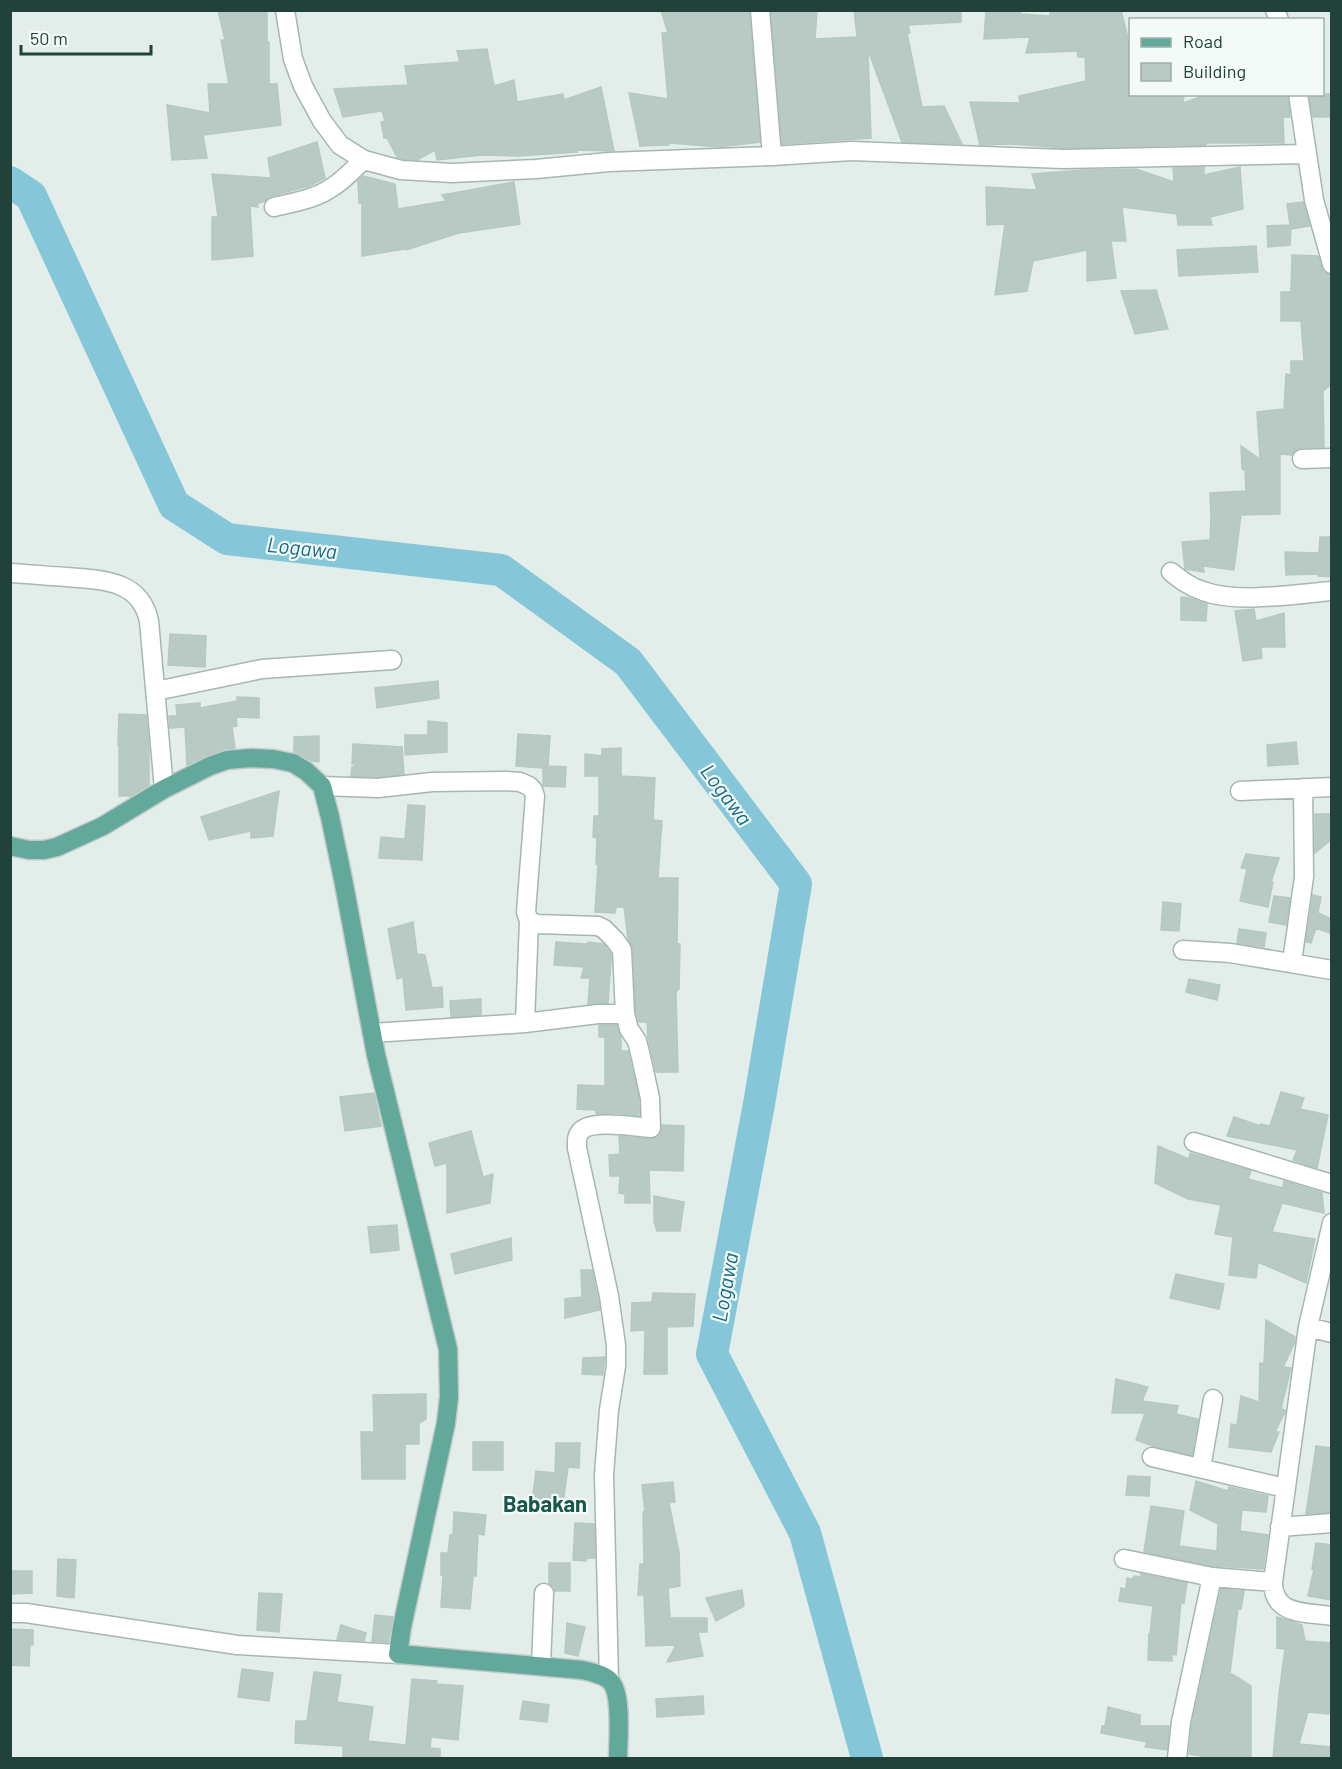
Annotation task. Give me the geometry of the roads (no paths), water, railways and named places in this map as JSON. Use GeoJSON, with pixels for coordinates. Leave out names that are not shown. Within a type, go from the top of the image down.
{"type":"FeatureCollection","features":[{"type":"Feature","properties":{"kind":"main road"},"geometry":{"type":"LineString","coordinates":[[10,846],[29,850],[57,847],[103,826],[164,789],[227,760],[251,758],[293,763],[306,771],[322,786],[343,879],[372,1033],[438,1305],[450,1378],[446,1424],[398,1654],[595,1673],[609,1680],[615,1687],[618,1698],[618,1758]]}},
{"type":"Feature","properties":{"kind":"street"},"geometry":{"type":"LineString","coordinates":[[285,10],[293,59],[303,86],[322,121],[340,145],[364,160],[401,170],[452,173],[536,169],[609,162],[851,151],[1064,159],[1306,154]]}},
{"type":"Feature","properties":{"kind":"street"},"geometry":{"type":"LineString","coordinates":[[760,10],[772,156]]}},
{"type":"Feature","properties":{"kind":"street"},"geometry":{"type":"LineString","coordinates":[[1298,96],[1306,154],[1323,200],[1332,264]]}},
{"type":"Feature","properties":{"kind":"street"},"geometry":{"type":"LineString","coordinates":[[274,207],[309,199],[322,193],[336,185],[364,160]]}},
{"type":"Feature","properties":{"kind":"street"},"geometry":{"type":"LineString","coordinates":[[1302,459],[1332,458]]}},
{"type":"Feature","properties":{"kind":"street"},"geometry":{"type":"LineString","coordinates":[[1171,572],[1187,585],[1205,592],[1230,596],[1255,597],[1332,591]]}},
{"type":"Feature","properties":{"kind":"street"},"geometry":{"type":"LineString","coordinates":[[10,573],[108,580],[133,592],[142,603],[149,621],[164,789]]}},
{"type":"Feature","properties":{"kind":"street"},"geometry":{"type":"LineString","coordinates":[[156,691],[262,669],[393,660]]}},
{"type":"Feature","properties":{"kind":"street"},"geometry":{"type":"LineString","coordinates":[[322,786],[378,788],[432,782],[506,781],[520,782],[533,790],[535,796],[526,912],[529,921],[525,1023]]}},
{"type":"Feature","properties":{"kind":"street"},"geometry":{"type":"LineString","coordinates":[[1240,791],[1332,787]]}},
{"type":"Feature","properties":{"kind":"street"},"geometry":{"type":"LineString","coordinates":[[1292,962],[1304,877],[1303,788]]}},
{"type":"Feature","properties":{"kind":"street"},"geometry":{"type":"LineString","coordinates":[[529,921],[537,924],[598,926],[609,933],[622,950],[625,1014],[629,1029],[637,1041],[650,1098],[651,1128],[597,1124],[580,1131],[577,1139],[579,1160],[609,1296],[616,1346],[616,1366],[609,1410],[604,1475],[609,1680]]}},
{"type":"Feature","properties":{"kind":"street"},"geometry":{"type":"LineString","coordinates":[[1182,950],[1230,953],[1332,970]]}},
{"type":"Feature","properties":{"kind":"street"},"geometry":{"type":"LineString","coordinates":[[372,1033],[525,1023],[598,1014],[625,1014]]}},
{"type":"Feature","properties":{"kind":"street"},"geometry":{"type":"LineString","coordinates":[[1194,1142],[1332,1184]]}},
{"type":"Feature","properties":{"kind":"street"},"geometry":{"type":"LineString","coordinates":[[1332,1223],[1308,1327],[1273,1582],[1274,1595],[1287,1609],[1332,1616]]}},
{"type":"Feature","properties":{"kind":"street"},"geometry":{"type":"LineString","coordinates":[[1308,1327],[1332,1333]]}},
{"type":"Feature","properties":{"kind":"street"},"geometry":{"type":"LineString","coordinates":[[1201,1468],[1213,1399]]}},
{"type":"Feature","properties":{"kind":"street"},"geometry":{"type":"LineString","coordinates":[[1152,1457],[1285,1488]]}},
{"type":"Feature","properties":{"kind":"street"},"geometry":{"type":"LineString","coordinates":[[1280,1527],[1332,1523]]}},
{"type":"Feature","properties":{"kind":"street"},"geometry":{"type":"LineString","coordinates":[[1124,1559],[1212,1577],[1273,1582]]}},
{"type":"Feature","properties":{"kind":"street"},"geometry":{"type":"LineString","coordinates":[[1177,1758],[1181,1722],[1212,1577]]}},
{"type":"Feature","properties":{"kind":"street"},"geometry":{"type":"LineString","coordinates":[[541,1666],[544,1593]]}},
{"type":"Feature","properties":{"kind":"street"},"geometry":{"type":"LineString","coordinates":[[10,1613],[237,1645],[398,1654]]}},
{"type":"Feature","properties":{"kind":"waterway","name":"Logawa"},"geometry":{"type":"LineString","coordinates":[[10,182],[31,196],[174,505],[227,539],[501,570],[628,662],[796,884],[759,1104],[712,1354],[805,1533],[867,1758]]}},
{"type":"Feature","properties":{"kind":"district","name":"Babakan"},"geometry":{"type":"Point","coordinates":[545,1503]}}]}
